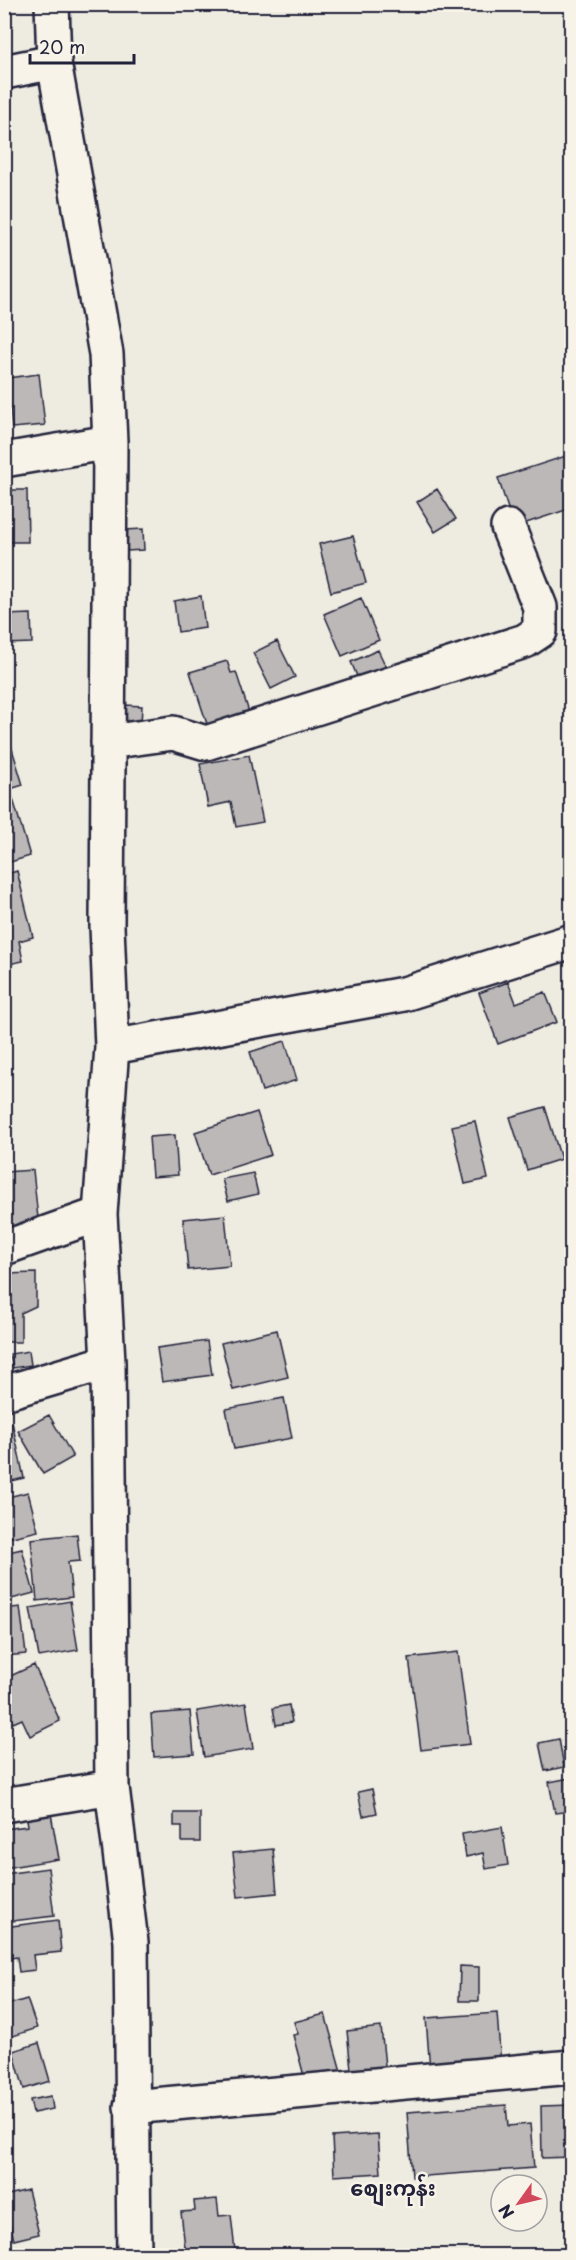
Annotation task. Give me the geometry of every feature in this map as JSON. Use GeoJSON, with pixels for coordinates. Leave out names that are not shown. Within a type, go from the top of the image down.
{"type":"FeatureCollection","features":[{"type":"Feature","properties":{"kind":"street"},"geometry":{"type":"LineString","coordinates":[[52,4],[54,62],[106,354],[110,442],[107,926],[112,1047],[100,1214],[108,1362],[112,1787],[131,1942],[134,2256]]}},
{"type":"Feature","properties":{"kind":"street"},"geometry":{"type":"LineString","coordinates":[[4,72],[54,62]]}},
{"type":"Feature","properties":{"kind":"street"},"geometry":{"type":"LineString","coordinates":[[4,460],[110,442]]}},
{"type":"Feature","properties":{"kind":"street"},"geometry":{"type":"LineString","coordinates":[[108,742],[173,733],[206,743],[525,641],[540,631],[540,607],[508,528]]}},
{"type":"Feature","properties":{"kind":"street"},"geometry":{"type":"LineString","coordinates":[[112,1047],[404,994],[572,941]]}},
{"type":"Feature","properties":{"kind":"street"},"geometry":{"type":"LineString","coordinates":[[4,1248],[100,1214]]}},
{"type":"Feature","properties":{"kind":"street"},"geometry":{"type":"LineString","coordinates":[[4,1393],[108,1362]]}},
{"type":"Feature","properties":{"kind":"street"},"geometry":{"type":"LineString","coordinates":[[4,1806],[112,1787]]}},
{"type":"Feature","properties":{"kind":"street"},"geometry":{"type":"LineString","coordinates":[[131,2106],[572,2067]]}},
{"type":"Feature","properties":{"kind":"building"},"geometry":{"type":"Polygon","coordinates":[[[39,374],[45,425],[12,428],[7,378],[39,374]]]}},
{"type":"Feature","properties":{"kind":"building"},"geometry":{"type":"Polygon","coordinates":[[[572,454],[572,508],[514,527],[498,478],[572,454]]]}},
{"type":"Feature","properties":{"kind":"building"},"geometry":{"type":"Polygon","coordinates":[[[437,489],[456,519],[435,532],[417,502],[437,489]]]}},
{"type":"Feature","properties":{"kind":"building"},"geometry":{"type":"Polygon","coordinates":[[[4,490],[27,490],[28,542],[4,542],[4,490]]]}},
{"type":"Feature","properties":{"kind":"building"},"geometry":{"type":"Polygon","coordinates":[[[143,529],[144,550],[126,551],[125,530],[143,529]]]}},
{"type":"Feature","properties":{"kind":"building"},"geometry":{"type":"Polygon","coordinates":[[[353,536],[366,583],[331,592],[319,544],[353,536]]]}},
{"type":"Feature","properties":{"kind":"building"},"geometry":{"type":"Polygon","coordinates":[[[201,596],[205,628],[178,632],[174,601],[201,596]]]}},
{"type":"Feature","properties":{"kind":"building"},"geometry":{"type":"Polygon","coordinates":[[[361,598],[379,640],[342,656],[324,614],[361,598]]]}},
{"type":"Feature","properties":{"kind":"building"},"geometry":{"type":"Polygon","coordinates":[[[31,614],[32,643],[4,644],[4,615],[31,614]]]}},
{"type":"Feature","properties":{"kind":"building"},"geometry":{"type":"Polygon","coordinates":[[[277,641],[295,677],[271,689],[253,653],[277,641]]]}},
{"type":"Feature","properties":{"kind":"building"},"geometry":{"type":"Polygon","coordinates":[[[378,650],[388,671],[360,683],[351,662],[378,650]]]}},
{"type":"Feature","properties":{"kind":"building"},"geometry":{"type":"Polygon","coordinates":[[[227,661],[231,673],[236,672],[249,712],[207,724],[190,672],[227,661]]]}},
{"type":"Feature","properties":{"kind":"building"},"geometry":{"type":"Polygon","coordinates":[[[125,705],[142,706],[141,725],[124,724],[125,705]]]}},
{"type":"Feature","properties":{"kind":"building"},"geometry":{"type":"Polygon","coordinates":[[[6,729],[23,785],[10,789],[30,856],[4,864],[6,729]]]}},
{"type":"Feature","properties":{"kind":"building"},"geometry":{"type":"Polygon","coordinates":[[[249,755],[263,822],[236,827],[231,802],[208,807],[200,764],[249,755]]]}},
{"type":"Feature","properties":{"kind":"building"},"geometry":{"type":"Polygon","coordinates":[[[17,871],[33,937],[19,941],[23,961],[4,965],[4,875],[17,871]]]}},
{"type":"Feature","properties":{"kind":"building"},"geometry":{"type":"Polygon","coordinates":[[[508,982],[516,1003],[545,992],[557,1022],[498,1044],[479,993],[508,982]]]}},
{"type":"Feature","properties":{"kind":"building"},"geometry":{"type":"Polygon","coordinates":[[[285,1041],[297,1080],[262,1091],[250,1052],[285,1041]]]}},
{"type":"Feature","properties":{"kind":"building"},"geometry":{"type":"Polygon","coordinates":[[[545,1107],[561,1159],[527,1170],[510,1117],[545,1107]]]}},
{"type":"Feature","properties":{"kind":"building"},"geometry":{"type":"Polygon","coordinates":[[[257,1112],[271,1155],[209,1175],[195,1132],[257,1112]]]}},
{"type":"Feature","properties":{"kind":"building"},"geometry":{"type":"Polygon","coordinates":[[[475,1121],[488,1179],[465,1184],[452,1126],[475,1121]]]}},
{"type":"Feature","properties":{"kind":"building"},"geometry":{"type":"Polygon","coordinates":[[[175,1135],[178,1175],[152,1177],[149,1137],[175,1135]]]}},
{"type":"Feature","properties":{"kind":"building"},"geometry":{"type":"Polygon","coordinates":[[[33,1170],[39,1228],[4,1231],[4,1172],[33,1170]]]}},
{"type":"Feature","properties":{"kind":"building"},"geometry":{"type":"Polygon","coordinates":[[[253,1173],[258,1194],[228,1201],[222,1179],[253,1173]]]}},
{"type":"Feature","properties":{"kind":"building"},"geometry":{"type":"Polygon","coordinates":[[[225,1215],[230,1266],[188,1270],[183,1219],[225,1215]]]}},
{"type":"Feature","properties":{"kind":"building"},"geometry":{"type":"Polygon","coordinates":[[[36,1273],[36,1306],[21,1313],[21,1342],[4,1342],[4,1274],[36,1273]]]}},
{"type":"Feature","properties":{"kind":"building"},"geometry":{"type":"Polygon","coordinates":[[[277,1330],[288,1377],[233,1390],[221,1343],[277,1330]]]}},
{"type":"Feature","properties":{"kind":"building"},"geometry":{"type":"Polygon","coordinates":[[[207,1341],[212,1375],[162,1382],[157,1348],[207,1341]]]}},
{"type":"Feature","properties":{"kind":"building"},"geometry":{"type":"Polygon","coordinates":[[[29,1351],[31,1365],[13,1368],[10,1354],[29,1351]]]}},
{"type":"Feature","properties":{"kind":"building"},"geometry":{"type":"Polygon","coordinates":[[[284,1398],[292,1438],[234,1449],[226,1409],[284,1398]]]}},
{"type":"Feature","properties":{"kind":"building"},"geometry":{"type":"Polygon","coordinates":[[[49,1415],[73,1457],[43,1474],[18,1431],[49,1415]]]}},
{"type":"Feature","properties":{"kind":"building"},"geometry":{"type":"Polygon","coordinates":[[[12,1422],[24,1478],[4,1483],[4,1423],[12,1422]]]}},
{"type":"Feature","properties":{"kind":"building"},"geometry":{"type":"Polygon","coordinates":[[[28,1492],[38,1531],[4,1539],[4,1498],[28,1492]]]}},
{"type":"Feature","properties":{"kind":"building"},"geometry":{"type":"Polygon","coordinates":[[[77,1534],[80,1561],[68,1562],[72,1597],[37,1601],[31,1539],[77,1534]]]}},
{"type":"Feature","properties":{"kind":"building"},"geometry":{"type":"Polygon","coordinates":[[[22,1549],[34,1593],[4,1601],[4,1553],[22,1549]]]}},
{"type":"Feature","properties":{"kind":"building"},"geometry":{"type":"Polygon","coordinates":[[[70,1601],[78,1650],[39,1657],[30,1608],[70,1601]]]}},
{"type":"Feature","properties":{"kind":"building"},"geometry":{"type":"Polygon","coordinates":[[[20,1607],[26,1654],[4,1656],[4,1609],[20,1607]]]}},
{"type":"Feature","properties":{"kind":"building"},"geometry":{"type":"Polygon","coordinates":[[[458,1652],[470,1744],[421,1750],[409,1658],[458,1652]]]}},
{"type":"Feature","properties":{"kind":"building"},"geometry":{"type":"Polygon","coordinates":[[[34,1665],[60,1721],[30,1736],[22,1719],[13,1723],[4,1706],[4,1679],[34,1665]]]}},
{"type":"Feature","properties":{"kind":"building"},"geometry":{"type":"Polygon","coordinates":[[[246,1703],[253,1749],[204,1757],[197,1711],[246,1703]]]}},
{"type":"Feature","properties":{"kind":"building"},"geometry":{"type":"Polygon","coordinates":[[[289,1705],[292,1722],[276,1725],[273,1708],[289,1705]]]}},
{"type":"Feature","properties":{"kind":"building"},"geometry":{"type":"Polygon","coordinates":[[[190,1711],[194,1754],[154,1757],[151,1714],[190,1711]]]}},
{"type":"Feature","properties":{"kind":"building"},"geometry":{"type":"Polygon","coordinates":[[[559,1739],[564,1767],[545,1771],[539,1743],[559,1739]]]}},
{"type":"Feature","properties":{"kind":"building"},"geometry":{"type":"Polygon","coordinates":[[[570,1778],[572,1811],[555,1813],[549,1782],[570,1778]]]}},
{"type":"Feature","properties":{"kind":"building"},"geometry":{"type":"Polygon","coordinates":[[[372,1789],[377,1813],[363,1816],[358,1792],[372,1789]]]}},
{"type":"Feature","properties":{"kind":"building"},"geometry":{"type":"Polygon","coordinates":[[[50,1808],[59,1859],[4,1868],[4,1829],[28,1826],[26,1812],[50,1808]]]}},
{"type":"Feature","properties":{"kind":"building"},"geometry":{"type":"Polygon","coordinates":[[[174,1813],[200,1813],[200,1842],[182,1842],[182,1826],[174,1826],[174,1813]]]}},
{"type":"Feature","properties":{"kind":"building"},"geometry":{"type":"Polygon","coordinates":[[[502,1827],[508,1865],[486,1869],[483,1853],[466,1857],[462,1834],[502,1827]]]}},
{"type":"Feature","properties":{"kind":"building"},"geometry":{"type":"Polygon","coordinates":[[[273,1849],[277,1893],[238,1897],[233,1853],[273,1849]]]}},
{"type":"Feature","properties":{"kind":"building"},"geometry":{"type":"Polygon","coordinates":[[[48,1868],[54,1916],[4,1922],[4,1874],[48,1868]]]}},
{"type":"Feature","properties":{"kind":"building"},"geometry":{"type":"Polygon","coordinates":[[[58,1920],[61,1952],[33,1955],[35,1970],[19,1972],[17,1957],[4,1959],[4,1927],[58,1920]]]}},
{"type":"Feature","properties":{"kind":"building"},"geometry":{"type":"Polygon","coordinates":[[[460,1966],[479,1967],[479,2001],[459,2001],[460,1966]]]}},
{"type":"Feature","properties":{"kind":"building"},"geometry":{"type":"Polygon","coordinates":[[[27,1999],[37,2028],[4,2039],[4,2006],[27,1999]]]}},
{"type":"Feature","properties":{"kind":"building"},"geometry":{"type":"Polygon","coordinates":[[[497,2013],[501,2066],[430,2070],[426,2018],[497,2013]]]}},
{"type":"Feature","properties":{"kind":"building"},"geometry":{"type":"Polygon","coordinates":[[[325,2014],[342,2075],[318,2081],[316,2074],[304,2076],[293,2035],[298,2034],[294,2022],[325,2014]]]}},
{"type":"Feature","properties":{"kind":"building"},"geometry":{"type":"Polygon","coordinates":[[[381,2027],[386,2076],[352,2079],[347,2031],[381,2027]]]}},
{"type":"Feature","properties":{"kind":"building"},"geometry":{"type":"Polygon","coordinates":[[[39,2043],[50,2081],[24,2089],[13,2051],[39,2043]]]}},
{"type":"Feature","properties":{"kind":"building"},"geometry":{"type":"Polygon","coordinates":[[[51,2096],[53,2109],[33,2113],[30,2100],[51,2096]]]}},
{"type":"Feature","properties":{"kind":"building"},"geometry":{"type":"Polygon","coordinates":[[[506,2105],[508,2126],[530,2124],[534,2168],[412,2177],[407,2112],[506,2105]]]}},
{"type":"Feature","properties":{"kind":"building"},"geometry":{"type":"Polygon","coordinates":[[[572,2105],[572,2157],[542,2158],[541,2106],[572,2105]]]}},
{"type":"Feature","properties":{"kind":"building"},"geometry":{"type":"Polygon","coordinates":[[[378,2134],[381,2173],[334,2176],[332,2137],[378,2134]]]}},
{"type":"Feature","properties":{"kind":"building"},"geometry":{"type":"Polygon","coordinates":[[[28,2190],[39,2234],[14,2240],[10,2224],[4,2225],[4,2196],[28,2190]]]}},
{"type":"Feature","properties":{"kind":"building"},"geometry":{"type":"Polygon","coordinates":[[[217,2199],[219,2216],[231,2215],[235,2251],[186,2256],[181,2212],[195,2211],[194,2201],[217,2199]]]}},
{"type":"Feature","properties":{"kind":"district","name":"စျေးကုန်း"},"geometry":{"type":"Point","coordinates":[393,2187]}}]}
